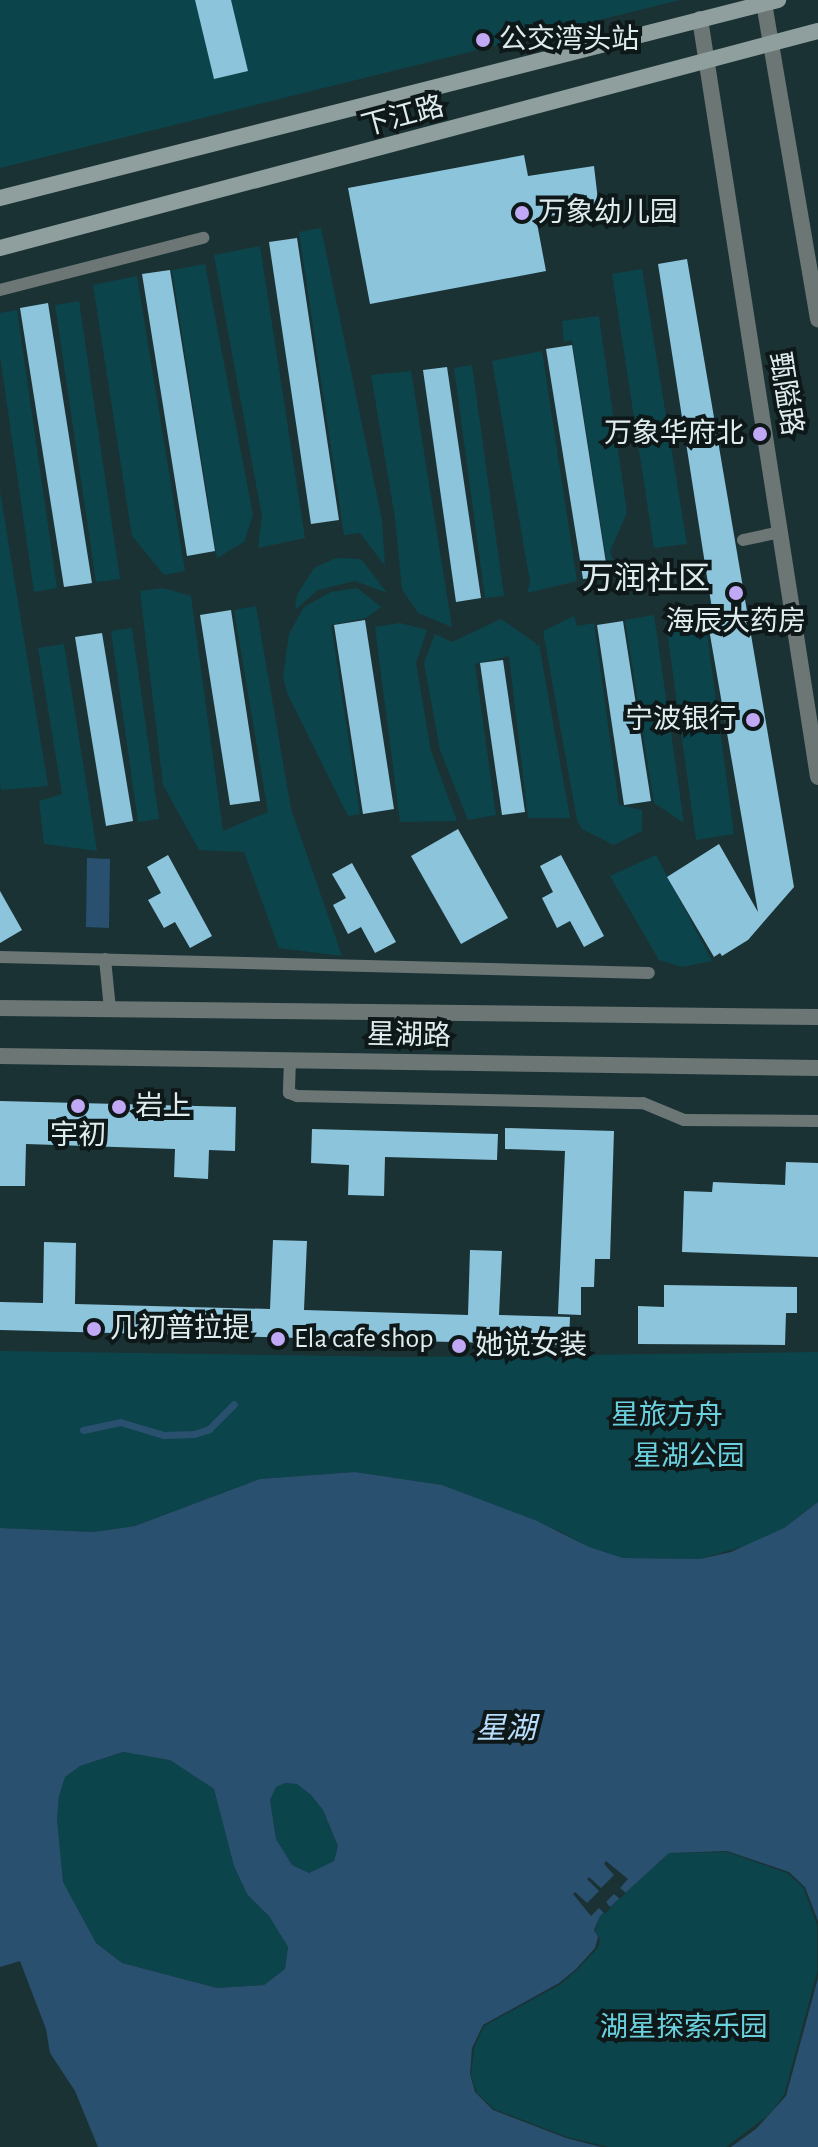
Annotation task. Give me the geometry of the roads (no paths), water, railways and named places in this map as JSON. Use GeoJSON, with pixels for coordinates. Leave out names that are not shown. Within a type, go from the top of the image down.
{"type":"FeatureCollection","features":[{"type":"Feature","properties":{"kind":"main road","name":"下江路"},"geometry":{"type":"LineString","coordinates":[[0,198],[771,2]]}},
{"type":"Feature","properties":{"kind":"main road","name":"下江路"},"geometry":{"type":"LineString","coordinates":[[0,248],[707,63],[818,31]]}},
{"type":"Feature","properties":{"kind":"street","name":"甄隘路"},"geometry":{"type":"LineString","coordinates":[[771,2],[771,44],[818,319]]}},
{"type":"Feature","properties":{"kind":"street","name":"甄隘路"},"geometry":{"type":"LineString","coordinates":[[700,19],[818,777]]}},
{"type":"Feature","properties":{"kind":"street","name":"星湖路"},"geometry":{"type":"LineString","coordinates":[[0,1008],[818,1017]]}},
{"type":"Feature","properties":{"kind":"street","name":"星湖路"},"geometry":{"type":"LineString","coordinates":[[0,1056],[818,1068]]}},
{"type":"Feature","properties":{"kind":"lane"},"geometry":{"type":"LineString","coordinates":[[0,290],[203,238]]}},
{"type":"Feature","properties":{"kind":"lane"},"geometry":{"type":"LineString","coordinates":[[743,540],[780,532]]}},
{"type":"Feature","properties":{"kind":"lane"},"geometry":{"type":"LineString","coordinates":[[0,957],[649,973]]}},
{"type":"Feature","properties":{"kind":"lane"},"geometry":{"type":"LineString","coordinates":[[105,959],[110,1009]]}},
{"type":"Feature","properties":{"kind":"lane"},"geometry":{"type":"LineString","coordinates":[[290,1060],[289,1093],[297,1096],[643,1103],[684,1120],[818,1121]]}},
{"type":"Feature","properties":{"kind":"water"},"geometry":{"type":"Polygon","coordinates":[[[87,858],[110,859],[109,928],[86,927],[87,858]]]}},
{"type":"Feature","properties":{"kind":"water","name":"星湖"},"geometry":{"type":"Polygon","coordinates":[[[355,1472],[442,1485],[537,1521],[589,1547],[623,1558],[700,1559],[731,1552],[784,1528],[818,1502],[818,1921],[805,1887],[789,1872],[727,1851],[669,1853],[600,1916],[594,1930],[598,1937],[595,1948],[576,1969],[559,1983],[483,2025],[472,2048],[470,2074],[475,2092],[493,2110],[566,2138],[601,2147],[98,2147],[75,2091],[50,2053],[46,2029],[20,1961],[0,1967],[0,1528],[94,1532],[135,1526],[260,1479],[355,1472]],[[123,1752],[80,1766],[65,1777],[59,1796],[57,1819],[63,1882],[96,1943],[122,1963],[217,1988],[264,1985],[285,1969],[288,1947],[269,1916],[247,1894],[234,1866],[214,1789],[170,1760],[123,1752]],[[285,1783],[276,1787],[270,1800],[276,1839],[292,1865],[309,1873],[334,1861],[338,1846],[323,1810],[311,1795],[297,1784],[285,1783]]]}},
{"type":"Feature","properties":{"kind":"water"},"geometry":{"type":"Polygon","coordinates":[[[818,1978],[818,2147],[731,2147],[756,2129],[786,2096],[818,1978]]]}},
{"type":"Feature","properties":{"kind":"waterway"},"geometry":{"type":"LineString","coordinates":[[83,1430],[120,1422],[164,1435],[194,1434],[209,1429],[234,1404]]}},
{"type":"Feature","properties":{"kind":"place","name":"公交湾头站"},"geometry":{"type":"Point","coordinates":[483,40]}},
{"type":"Feature","properties":{"kind":"place","name":"万象幼儿园"},"geometry":{"type":"Point","coordinates":[522,213]}},
{"type":"Feature","properties":{"kind":"place","name":"万象华府北"},"geometry":{"type":"Point","coordinates":[760,434]}},
{"type":"Feature","properties":{"kind":"place","name":"海辰大药房"},"geometry":{"type":"Point","coordinates":[736,593]}},
{"type":"Feature","properties":{"kind":"place","name":"宁波银行"},"geometry":{"type":"Point","coordinates":[753,720]}},
{"type":"Feature","properties":{"kind":"place","name":"宇初"},"geometry":{"type":"Point","coordinates":[78,1106]}},
{"type":"Feature","properties":{"kind":"place","name":"岩上"},"geometry":{"type":"Point","coordinates":[119,1107]}},
{"type":"Feature","properties":{"kind":"place","name":"几初普拉提"},"geometry":{"type":"Point","coordinates":[94,1329]}},
{"type":"Feature","properties":{"kind":"place","name":"Ela cafe shop"},"geometry":{"type":"Point","coordinates":[278,1339]}},
{"type":"Feature","properties":{"kind":"place","name":"她说女装"},"geometry":{"type":"Point","coordinates":[459,1346]}},
{"type":"Feature","properties":{"kind":"district","name":"万润社区"},"geometry":{"type":"Point","coordinates":[646,579]}},
{"type":"Feature","properties":{"kind":"park label","name":"星旅方舟"},"geometry":{"type":"Point","coordinates":[667,1416]}},
{"type":"Feature","properties":{"kind":"park label","name":"星湖公园"},"geometry":{"type":"Point","coordinates":[689,1457]}},
{"type":"Feature","properties":{"kind":"park label","name":"湖星探索乐园"},"geometry":{"type":"Point","coordinates":[684,2028]}}]}
